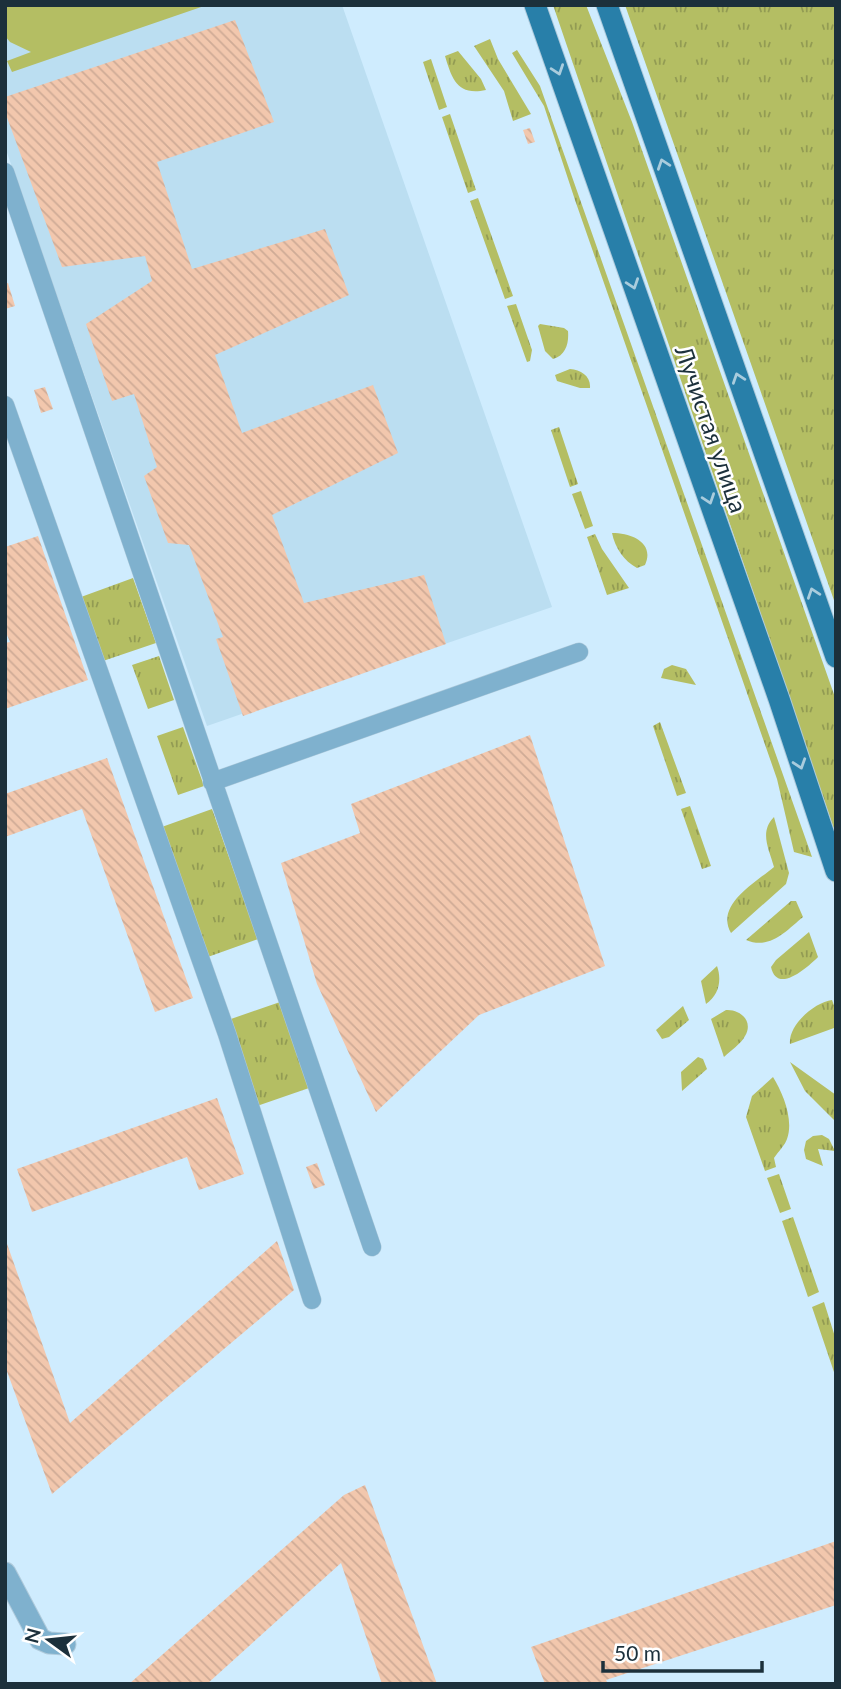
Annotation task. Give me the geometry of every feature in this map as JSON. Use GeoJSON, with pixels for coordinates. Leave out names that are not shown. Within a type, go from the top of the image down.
{"type":"FeatureCollection","features":[{"type":"Feature","properties":{"kind":"main road","name":"Лучистая улица"},"geometry":{"type":"LineString","coordinates":[[535,5],[774,686],[836,871]]}},
{"type":"Feature","properties":{"kind":"main road","name":"Лучистая улица"},"geometry":{"type":"LineString","coordinates":[[607,5],[836,657]]}},
{"type":"Feature","properties":{"kind":"street"},"geometry":{"type":"LineString","coordinates":[[5,173],[372,1247]]}},
{"type":"Feature","properties":{"kind":"street"},"geometry":{"type":"LineString","coordinates":[[5,405],[227,1034],[312,1300]]}},
{"type":"Feature","properties":{"kind":"street"},"geometry":{"type":"LineString","coordinates":[[212,782],[579,652]]}},
{"type":"Feature","properties":{"kind":"street"},"geometry":{"type":"LineString","coordinates":[[5,1555],[24,1609]]}},
{"type":"Feature","properties":{"kind":"street"},"geometry":{"type":"LineString","coordinates":[[5,1573],[40,1639],[48,1643],[65,1644]]}},
{"type":"Feature","properties":{"kind":"shaded area"},"geometry":{"type":"Polygon","coordinates":[[[5,5],[342,5],[552,607],[207,726],[5,147],[5,5]]]}},
{"type":"Feature","properties":{"kind":"green space"},"geometry":{"type":"Polygon","coordinates":[[[5,5],[207,5],[12,72],[7,61],[31,52],[10,42],[5,36],[5,5]]]}},
{"type":"Feature","properties":{"kind":"green space"},"geometry":{"type":"Polygon","coordinates":[[[553,5],[586,5],[632,122],[836,700],[836,835],[553,5]]]}},
{"type":"Feature","properties":{"kind":"green space"},"geometry":{"type":"Polygon","coordinates":[[[625,5],[836,5],[836,606],[625,5]]]}},
{"type":"Feature","properties":{"kind":"green space"},"geometry":{"type":"Polygon","coordinates":[[[490,39],[498,59],[531,114],[513,121],[504,91],[474,46],[490,39]]]}},
{"type":"Feature","properties":{"kind":"green space"},"geometry":{"type":"Polygon","coordinates":[[[517,50],[540,86],[812,857],[794,852],[777,779],[544,106],[512,53],[517,50]]]}},
{"type":"Feature","properties":{"kind":"green space"},"geometry":{"type":"Polygon","coordinates":[[[458,51],[481,79],[486,90],[468,90],[457,84],[445,56],[458,51]]]}},
{"type":"Feature","properties":{"kind":"green space"},"geometry":{"type":"Polygon","coordinates":[[[431,59],[447,107],[439,110],[423,62],[431,59]]]}},
{"type":"Feature","properties":{"kind":"green space"},"geometry":{"type":"Polygon","coordinates":[[[450,114],[476,190],[468,193],[442,117],[450,114]]]}},
{"type":"Feature","properties":{"kind":"green space"},"geometry":{"type":"Polygon","coordinates":[[[478,198],[513,296],[505,299],[470,201],[478,198]]]}},
{"type":"Feature","properties":{"kind":"green space"},"geometry":{"type":"Polygon","coordinates":[[[516,304],[532,350],[530,361],[527,362],[507,306],[516,304]]]}},
{"type":"Feature","properties":{"kind":"green space"},"geometry":{"type":"Polygon","coordinates":[[[540,324],[568,331],[566,348],[561,355],[553,359],[545,351],[538,326],[540,324]]]}},
{"type":"Feature","properties":{"kind":"green space"},"geometry":{"type":"Polygon","coordinates":[[[570,369],[585,374],[590,388],[557,381],[555,375],[570,369]]]}},
{"type":"Feature","properties":{"kind":"green space"},"geometry":{"type":"Polygon","coordinates":[[[559,427],[578,484],[570,487],[551,430],[559,427]]]}},
{"type":"Feature","properties":{"kind":"green space"},"geometry":{"type":"Polygon","coordinates":[[[581,491],[593,526],[585,529],[572,494],[581,491]]]}},
{"type":"Feature","properties":{"kind":"green space"},"geometry":{"type":"Polygon","coordinates":[[[612,533],[634,537],[640,541],[647,551],[645,565],[637,568],[628,562],[618,549],[612,533]]]}},
{"type":"Feature","properties":{"kind":"green space"},"geometry":{"type":"Polygon","coordinates":[[[595,534],[629,588],[607,595],[587,537],[595,534]]]}},
{"type":"Feature","properties":{"kind":"green space"},"geometry":{"type":"Polygon","coordinates":[[[133,578],[156,643],[103,661],[81,597],[133,578]]]}},
{"type":"Feature","properties":{"kind":"green space"},"geometry":{"type":"Polygon","coordinates":[[[159,656],[174,700],[148,709],[132,665],[159,656]]]}},
{"type":"Feature","properties":{"kind":"green space"},"geometry":{"type":"Polygon","coordinates":[[[672,665],[686,669],[696,685],[661,678],[664,669],[672,665]]]}},
{"type":"Feature","properties":{"kind":"green space"},"geometry":{"type":"Polygon","coordinates":[[[660,722],[686,793],[677,796],[653,726],[660,722]]]}},
{"type":"Feature","properties":{"kind":"green space"},"geometry":{"type":"Polygon","coordinates":[[[183,727],[204,786],[178,795],[157,736],[183,727]]]}},
{"type":"Feature","properties":{"kind":"green space"},"geometry":{"type":"Polygon","coordinates":[[[690,806],[711,866],[702,869],[681,809],[690,806]]]}},
{"type":"Feature","properties":{"kind":"green space"},"geometry":{"type":"Polygon","coordinates":[[[212,809],[258,939],[205,958],[159,828],[212,809]]]}},
{"type":"Feature","properties":{"kind":"green space"},"geometry":{"type":"Polygon","coordinates":[[[774,817],[789,873],[786,884],[731,933],[727,923],[733,904],[774,867],[766,835],[769,823],[774,817]]]}},
{"type":"Feature","properties":{"kind":"green space"},"geometry":{"type":"Polygon","coordinates":[[[791,901],[796,901],[803,917],[770,941],[763,943],[746,940],[791,901]]]}},
{"type":"Feature","properties":{"kind":"green space"},"geometry":{"type":"Polygon","coordinates":[[[809,932],[818,957],[793,976],[779,979],[771,967],[809,932]]]}},
{"type":"Feature","properties":{"kind":"green space"},"geometry":{"type":"Polygon","coordinates":[[[717,966],[718,987],[706,1004],[701,981],[717,966]]]}},
{"type":"Feature","properties":{"kind":"green space"},"geometry":{"type":"Polygon","coordinates":[[[832,1000],[836,1011],[836,1026],[790,1044],[793,1029],[798,1022],[818,1005],[832,1000]]]}},
{"type":"Feature","properties":{"kind":"green space"},"geometry":{"type":"Polygon","coordinates":[[[280,1002],[309,1088],[257,1106],[228,1020],[280,1002]]]}},
{"type":"Feature","properties":{"kind":"green space"},"geometry":{"type":"Polygon","coordinates":[[[683,1006],[689,1020],[669,1037],[662,1039],[656,1030],[683,1006]]]}},
{"type":"Feature","properties":{"kind":"green space"},"geometry":{"type":"Polygon","coordinates":[[[726,1010],[741,1014],[748,1025],[743,1039],[724,1057],[711,1019],[726,1010]]]}},
{"type":"Feature","properties":{"kind":"green space"},"geometry":{"type":"Polygon","coordinates":[[[698,1057],[703,1059],[707,1069],[682,1091],[681,1072],[698,1057]]]}},
{"type":"Feature","properties":{"kind":"green space"},"geometry":{"type":"Polygon","coordinates":[[[790,1062],[836,1095],[836,1122],[805,1091],[790,1062]]]}},
{"type":"Feature","properties":{"kind":"green space"},"geometry":{"type":"Polygon","coordinates":[[[773,1077],[786,1107],[789,1132],[774,1158],[776,1167],[765,1171],[746,1117],[752,1096],[773,1077]]]}},
{"type":"Feature","properties":{"kind":"green space"},"geometry":{"type":"Polygon","coordinates":[[[822,1135],[829,1139],[835,1151],[818,1149],[823,1166],[806,1159],[804,1150],[806,1141],[813,1136],[822,1135]]]}},
{"type":"Feature","properties":{"kind":"green space"},"geometry":{"type":"Polygon","coordinates":[[[779,1174],[791,1209],[780,1213],[767,1178],[779,1174]]]}},
{"type":"Feature","properties":{"kind":"green space"},"geometry":{"type":"Polygon","coordinates":[[[793,1217],[819,1292],[808,1297],[782,1221],[793,1217]]]}},
{"type":"Feature","properties":{"kind":"green space"},"geometry":{"type":"Polygon","coordinates":[[[824,1302],[836,1340],[836,1378],[812,1307],[824,1302]]]}},
{"type":"Feature","properties":{"kind":"building"},"geometry":{"type":"Polygon","coordinates":[[[235,20],[274,122],[157,162],[192,269],[325,229],[349,295],[215,355],[242,433],[373,385],[398,453],[272,515],[304,603],[424,575],[446,644],[243,716],[216,639],[223,637],[189,545],[168,543],[144,476],[157,467],[134,394],[112,401],[86,324],[152,281],[145,256],[62,267],[5,112],[5,97],[235,20]]]}},
{"type":"Feature","properties":{"kind":"building"},"geometry":{"type":"Polygon","coordinates":[[[530,128],[535,142],[528,144],[523,130],[530,128]]]}},
{"type":"Feature","properties":{"kind":"building"},"geometry":{"type":"Polygon","coordinates":[[[8,283],[15,306],[5,309],[5,284],[8,283]]]}},
{"type":"Feature","properties":{"kind":"building"},"geometry":{"type":"Polygon","coordinates":[[[45,387],[53,409],[41,413],[34,390],[45,387]]]}},
{"type":"Feature","properties":{"kind":"building"},"geometry":{"type":"Polygon","coordinates":[[[38,536],[88,680],[5,709],[5,643],[10,642],[5,630],[5,547],[38,536]]]}},
{"type":"Feature","properties":{"kind":"building"},"geometry":{"type":"Polygon","coordinates":[[[530,735],[605,966],[479,1015],[376,1112],[317,984],[281,863],[360,833],[351,804],[530,735]]]}},
{"type":"Feature","properties":{"kind":"building"},"geometry":{"type":"Polygon","coordinates":[[[107,758],[193,998],[155,1012],[82,809],[5,837],[5,794],[107,758]]]}},
{"type":"Feature","properties":{"kind":"building"},"geometry":{"type":"Polygon","coordinates":[[[217,1098],[244,1174],[199,1190],[187,1157],[32,1212],[17,1169],[217,1098]]]}},
{"type":"Feature","properties":{"kind":"building"},"geometry":{"type":"Polygon","coordinates":[[[317,1163],[325,1185],[314,1189],[306,1167],[317,1163]]]}},
{"type":"Feature","properties":{"kind":"building"},"geometry":{"type":"Polygon","coordinates":[[[5,1238],[70,1423],[277,1241],[294,1290],[52,1494],[5,1366],[5,1238]]]}},
{"type":"Feature","properties":{"kind":"building"},"geometry":{"type":"Polygon","coordinates":[[[365,1485],[437,1684],[382,1684],[341,1563],[207,1684],[129,1684],[344,1495],[365,1485]]]}},
{"type":"Feature","properties":{"kind":"building"},"geometry":{"type":"Polygon","coordinates":[[[836,1541],[836,1605],[606,1680],[608,1684],[545,1684],[531,1647],[836,1541]]]}}]}
